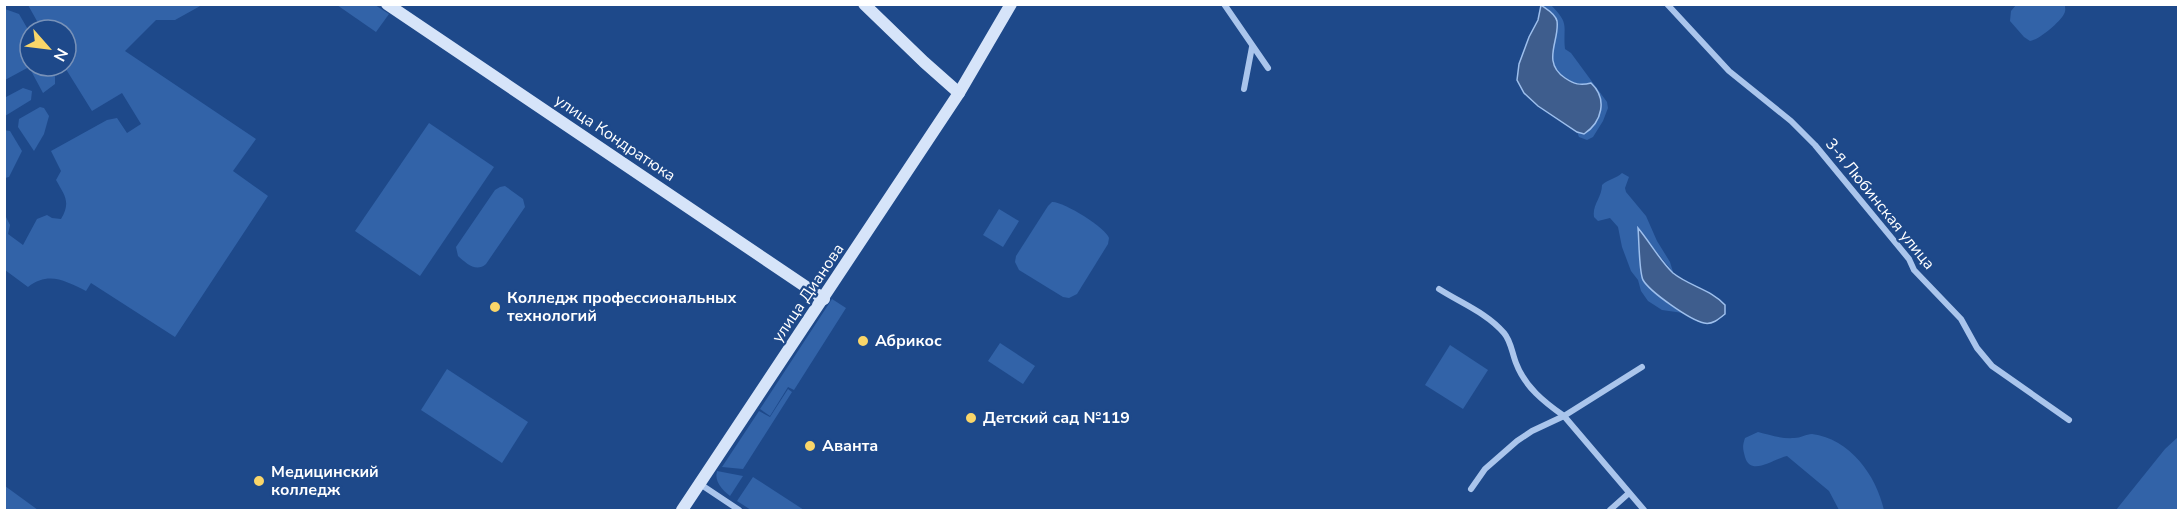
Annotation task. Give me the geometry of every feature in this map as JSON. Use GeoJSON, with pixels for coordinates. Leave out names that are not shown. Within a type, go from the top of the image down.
{"type":"FeatureCollection","features":[{"type":"Feature","properties":{"kind":"street","name":"улица Кондратюка"},"geometry":{"type":"LineString","coordinates":[[387,4],[824,299]]}},
{"type":"Feature","properties":{"kind":"street"},"geometry":{"type":"LineString","coordinates":[[864,4],[959,93]]}},
{"type":"Feature","properties":{"kind":"street","name":"улица Дианова"},"geometry":{"type":"LineString","coordinates":[[682,510],[959,93],[1011,4]]}},
{"type":"Feature","properties":{"kind":"street"},"geometry":{"type":"LineString","coordinates":[[1224,4],[1268,68]]}},
{"type":"Feature","properties":{"kind":"street","name":"3-я Любинская улица"},"geometry":{"type":"LineString","coordinates":[[1667,4],[1729,71],[1778,110],[1815,145],[1909,259],[1914,270],[1961,319],[1977,348],[1992,366],[2068,420]]}},
{"type":"Feature","properties":{"kind":"street"},"geometry":{"type":"LineString","coordinates":[[1244,89],[1252,47]]}},
{"type":"Feature","properties":{"kind":"street"},"geometry":{"type":"LineString","coordinates":[[1439,289],[1484,315],[1505,334],[1527,385],[1552,409],[1564,416],[1644,510]]}},
{"type":"Feature","properties":{"kind":"street"},"geometry":{"type":"LineString","coordinates":[[1471,489],[1485,469],[1517,441],[1564,416],[1642,367]]}},
{"type":"Feature","properties":{"kind":"street"},"geometry":{"type":"LineString","coordinates":[[700,483],[739,510]]}},
{"type":"Feature","properties":{"kind":"street"},"geometry":{"type":"LineString","coordinates":[[1610,510],[1629,493]]}},
{"type":"Feature","properties":{"kind":"shaded area"},"geometry":{"type":"Polygon","coordinates":[[[28,5],[202,5],[175,20],[156,20],[125,51],[256,139],[233,171],[268,196],[175,337],[91,283],[86,291],[57,279],[43,279],[28,287],[5,270],[5,215],[10,225],[8,234],[23,245],[37,219],[47,215],[61,219],[66,208],[66,199],[56,180],[61,171],[51,151],[107,120],[117,118],[127,133],[141,124],[122,93],[92,111],[71,78],[78,78],[78,18],[35,18],[28,5]]]}},
{"type":"Feature","properties":{"kind":"shaded area"},"geometry":{"type":"Polygon","coordinates":[[[337,5],[375,5],[389,14],[376,32],[337,5]]]}},
{"type":"Feature","properties":{"kind":"shaded area"},"geometry":{"type":"Polygon","coordinates":[[[1540,5],[1551,5],[1561,17],[1564,25],[1565,49],[1571,53],[1607,102],[1608,108],[1603,121],[1593,137],[1587,140],[1579,137],[1577,132],[1584,134],[1600,98],[1591,83],[1578,84],[1566,80],[1557,71],[1553,59],[1552,36],[1540,5]]]}},
{"type":"Feature","properties":{"kind":"shaded area"},"geometry":{"type":"Polygon","coordinates":[[[1541,5],[1552,13],[1557,21],[1553,58],[1558,72],[1574,83],[1591,83],[1600,96],[1599,117],[1584,134],[1577,132],[1538,106],[1524,93],[1517,80],[1519,64],[1538,20],[1541,5]]]}},
{"type":"Feature","properties":{"kind":"shaded area"},"geometry":{"type":"Polygon","coordinates":[[[2016,5],[2065,5],[2065,10],[2062,17],[2049,30],[2030,41],[2010,21],[2011,11],[2016,5]]]}},
{"type":"Feature","properties":{"kind":"shaded area"},"geometry":{"type":"Polygon","coordinates":[[[5,9],[19,14],[21,18],[18,18],[18,73],[5,80],[5,9]]]}},
{"type":"Feature","properties":{"kind":"shaded area"},"geometry":{"type":"Polygon","coordinates":[[[35,78],[55,78],[55,84],[43,93],[35,78]]]}},
{"type":"Feature","properties":{"kind":"shaded area"},"geometry":{"type":"Polygon","coordinates":[[[23,88],[32,91],[31,100],[5,116],[5,94],[6,97],[23,88]]]}},
{"type":"Feature","properties":{"kind":"shaded area"},"geometry":{"type":"Polygon","coordinates":[[[40,107],[44,108],[49,116],[44,134],[34,151],[18,127],[19,119],[40,107]]]}},
{"type":"Feature","properties":{"kind":"shaded area"},"geometry":{"type":"Polygon","coordinates":[[[429,123],[494,167],[420,276],[355,231],[429,123]]]}},
{"type":"Feature","properties":{"kind":"shaded area"},"geometry":{"type":"Polygon","coordinates":[[[4,130],[10,131],[22,151],[9,177],[5,178],[4,130]]]}},
{"type":"Feature","properties":{"kind":"shaded area"},"geometry":{"type":"Polygon","coordinates":[[[1622,173],[1629,177],[1626,192],[1646,216],[1673,272],[1638,229],[1643,279],[1663,300],[1683,313],[1662,310],[1648,301],[1631,271],[1622,247],[1618,227],[1610,218],[1598,221],[1594,217],[1594,209],[1602,185],[1622,173]]]}},
{"type":"Feature","properties":{"kind":"shaded area"},"geometry":{"type":"Polygon","coordinates":[[[505,186],[523,199],[525,207],[486,264],[479,268],[471,266],[458,256],[456,247],[495,190],[505,186]]]}},
{"type":"Feature","properties":{"kind":"shaded area"},"geometry":{"type":"Polygon","coordinates":[[[1052,202],[1084,216],[1109,238],[1108,244],[1077,294],[1069,298],[1063,297],[1019,270],[1015,262],[1016,256],[1052,202]]]}},
{"type":"Feature","properties":{"kind":"shaded area"},"geometry":{"type":"Polygon","coordinates":[[[999,209],[1019,221],[1003,247],[983,235],[999,209]]]}},
{"type":"Feature","properties":{"kind":"shaded area"},"geometry":{"type":"Polygon","coordinates":[[[1638,228],[1673,273],[1720,300],[1725,305],[1725,314],[1710,323],[1698,321],[1671,305],[1647,285],[1643,280],[1641,270],[1638,228]]]}},
{"type":"Feature","properties":{"kind":"shaded area"},"geometry":{"type":"Polygon","coordinates":[[[832,299],[846,308],[794,390],[788,387],[770,416],[760,409],[832,299]]]}},
{"type":"Feature","properties":{"kind":"shaded area"},"geometry":{"type":"Polygon","coordinates":[[[1000,343],[1035,366],[1023,384],[988,361],[1000,343]]]}},
{"type":"Feature","properties":{"kind":"shaded area"},"geometry":{"type":"Polygon","coordinates":[[[1450,345],[1488,370],[1463,409],[1425,385],[1450,345]]]}},
{"type":"Feature","properties":{"kind":"shaded area"},"geometry":{"type":"Polygon","coordinates":[[[447,369],[528,422],[502,463],[421,410],[447,369]]]}},
{"type":"Feature","properties":{"kind":"shaded area"},"geometry":{"type":"Polygon","coordinates":[[[788,389],[792,392],[743,469],[722,467],[759,411],[770,417],[788,389]]]}},
{"type":"Feature","properties":{"kind":"shaded area"},"geometry":{"type":"Polygon","coordinates":[[[1758,432],[1790,438],[1812,434],[1838,443],[1849,451],[1868,472],[1884,510],[1839,510],[1829,491],[1787,456],[1763,465],[1752,466],[1745,457],[1743,444],[1745,438],[1758,432]]]}},
{"type":"Feature","properties":{"kind":"shaded area"},"geometry":{"type":"Polygon","coordinates":[[[2178,437],[2178,510],[2116,510],[2165,449],[2178,437]]]}},
{"type":"Feature","properties":{"kind":"shaded area"},"geometry":{"type":"Polygon","coordinates":[[[717,471],[743,476],[730,496],[719,485],[717,471]]]}},
{"type":"Feature","properties":{"kind":"shaded area"},"geometry":{"type":"Polygon","coordinates":[[[753,477],[804,510],[751,510],[737,501],[753,477]]]}},
{"type":"Feature","properties":{"kind":"shaded area"},"geometry":{"type":"Polygon","coordinates":[[[5,486],[38,510],[5,510],[5,486]]]}},
{"type":"Feature","properties":{"kind":"place","name":"Колледж профессиональных технологий"},"geometry":{"type":"Point","coordinates":[495,307]}},
{"type":"Feature","properties":{"kind":"place","name":"Абрикос"},"geometry":{"type":"Point","coordinates":[863,341]}},
{"type":"Feature","properties":{"kind":"place","name":"Детский сад №119"},"geometry":{"type":"Point","coordinates":[971,418]}},
{"type":"Feature","properties":{"kind":"place","name":"Аванта"},"geometry":{"type":"Point","coordinates":[810,446]}},
{"type":"Feature","properties":{"kind":"place","name":"Медицинский колледж"},"geometry":{"type":"Point","coordinates":[259,481]}}]}
